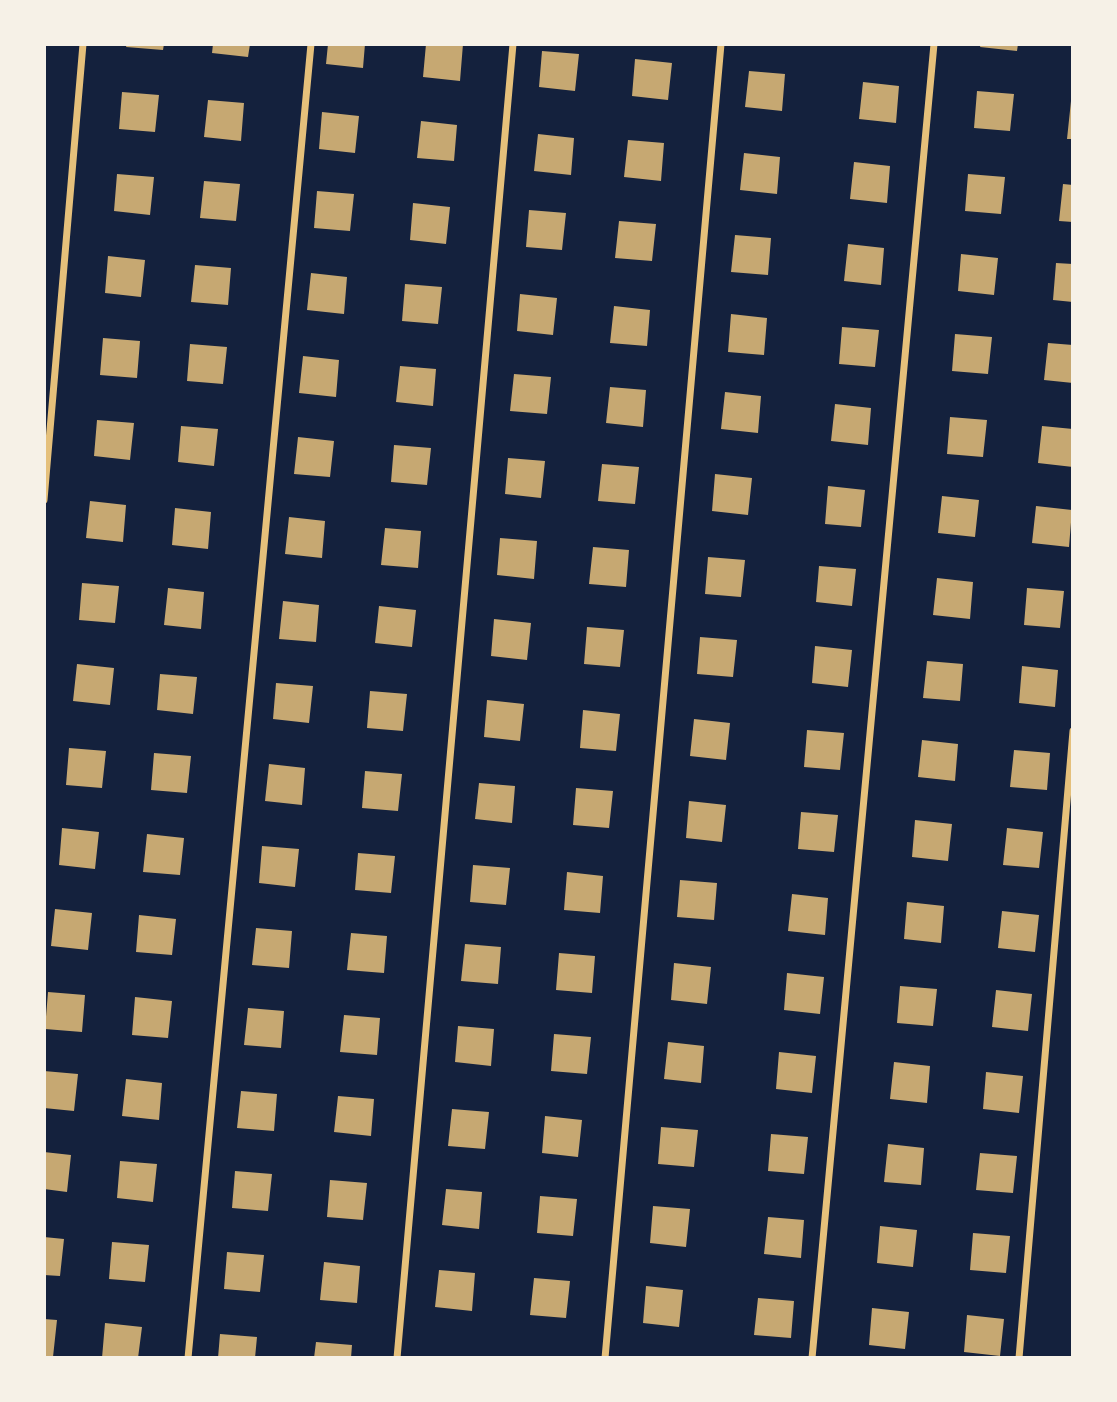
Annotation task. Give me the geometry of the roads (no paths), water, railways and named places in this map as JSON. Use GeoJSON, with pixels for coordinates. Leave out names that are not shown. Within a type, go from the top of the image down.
{"type":"FeatureCollection","features":[{"type":"Feature","properties":{"kind":"street"},"geometry":{"type":"LineString","coordinates":[[44,500],[83,44]]}},
{"type":"Feature","properties":{"kind":"street"},"geometry":{"type":"LineString","coordinates":[[188,1358],[311,44]]}},
{"type":"Feature","properties":{"kind":"street"},"geometry":{"type":"LineString","coordinates":[[397,1358],[513,44]]}},
{"type":"Feature","properties":{"kind":"street"},"geometry":{"type":"LineString","coordinates":[[605,1358],[721,44]]}},
{"type":"Feature","properties":{"kind":"street"},"geometry":{"type":"LineString","coordinates":[[812,1358],[934,44]]}},
{"type":"Feature","properties":{"kind":"street"},"geometry":{"type":"LineString","coordinates":[[1018,1358],[1073,731]]}}]}
